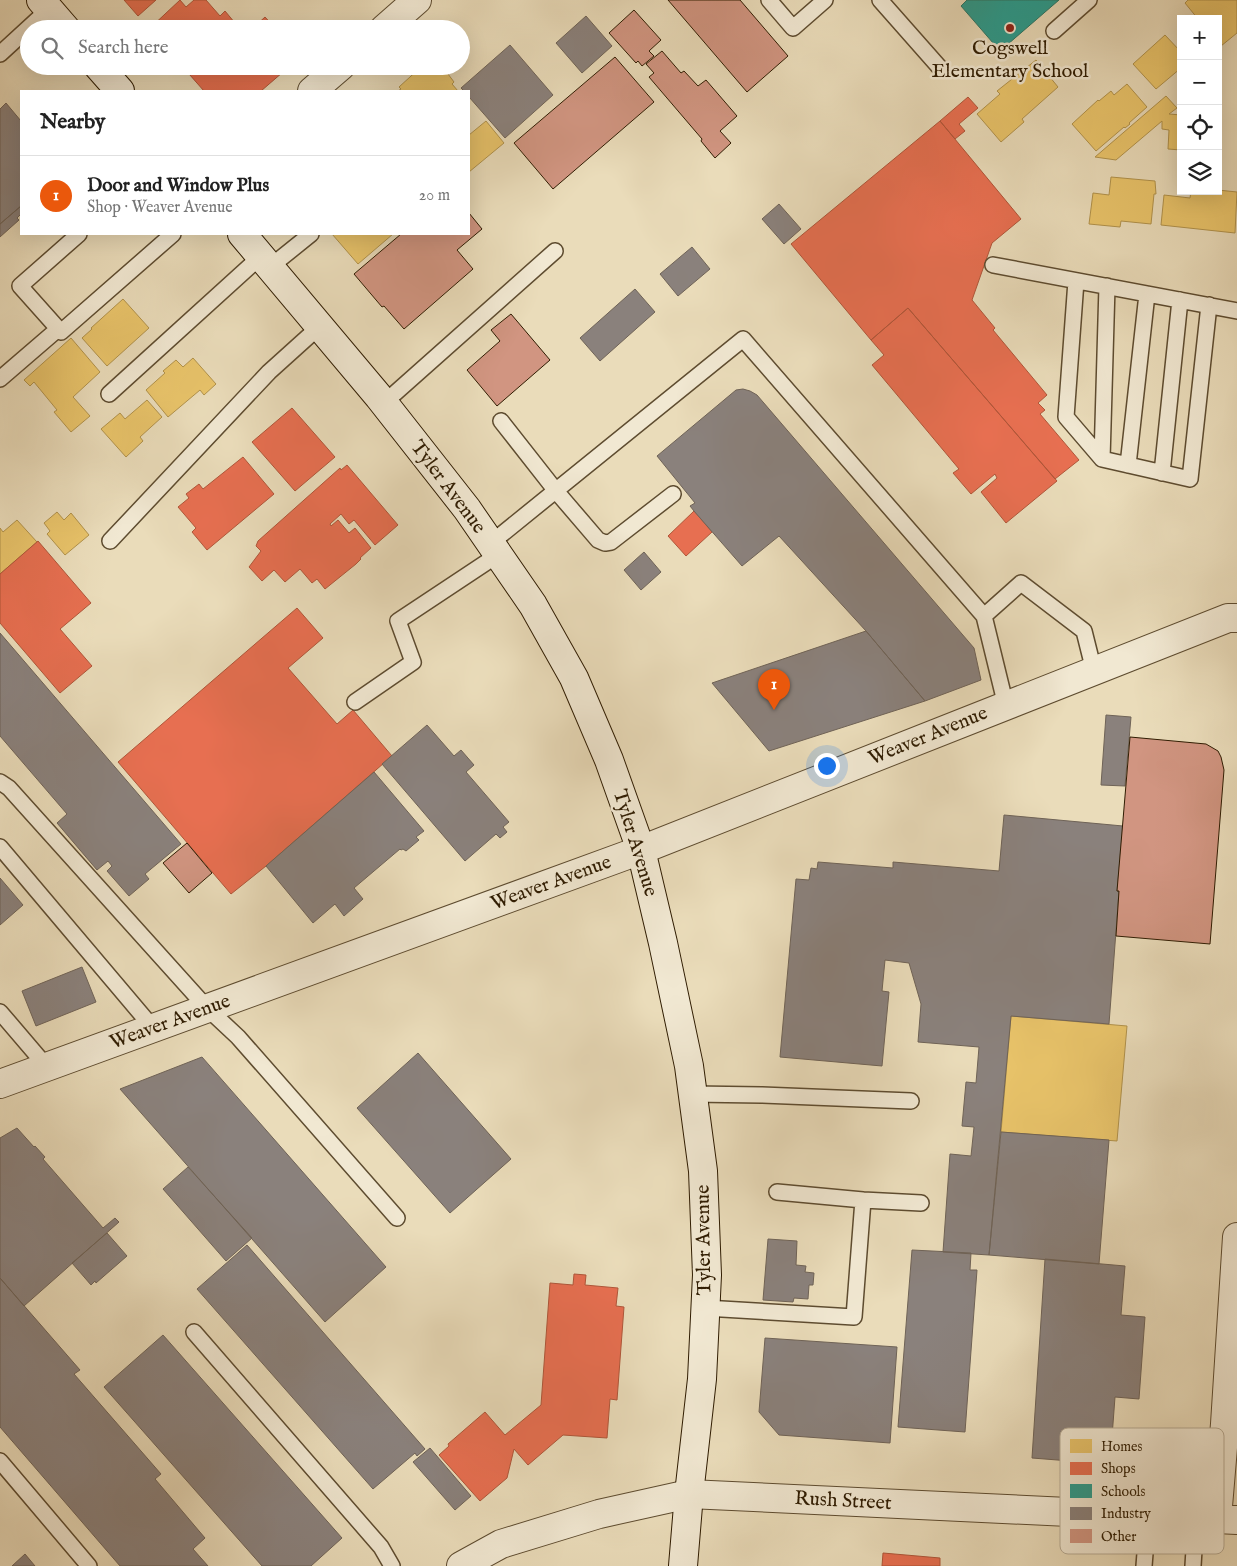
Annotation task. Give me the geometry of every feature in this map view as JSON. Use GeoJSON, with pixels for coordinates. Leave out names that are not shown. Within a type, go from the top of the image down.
{"type":"FeatureCollection","features":[{"type":"Feature","properties":{"kind":"street"},"geometry":{"type":"LineString","coordinates":[[394,20],[417,0]]}},
{"type":"Feature","properties":{"kind":"street"},"geometry":{"type":"LineString","coordinates":[[106,75],[119,90]]}},
{"type":"Feature","properties":{"kind":"street"},"geometry":{"type":"LineString","coordinates":[[313,90],[330,75]]}},
{"type":"Feature","properties":{"kind":"street","name":"Tyler Avenue"},"geometry":{"type":"LineString","coordinates":[[243,235],[384,403],[467,509],[533,605],[574,678],[609,760],[641,850],[664,943],[689,1066],[703,1171],[707,1275],[702,1379],[683,1566]]}},
{"type":"Feature","properties":{"kind":"street","name":"Weaver Avenue"},"geometry":{"type":"LineString","coordinates":[[0,1084],[641,850],[1094,670],[1228,618],[1237,618]]}},
{"type":"Feature","properties":{"kind":"street"},"geometry":{"type":"LineString","coordinates":[[1224,1436],[1237,1237]]}},
{"type":"Feature","properties":{"kind":"street","name":"Rush Street"},"geometry":{"type":"LineString","coordinates":[[462,1566],[501,1544],[591,1517],[689,1494],[1060,1511]]}},
{"type":"Feature","properties":{"kind":"lane"},"geometry":{"type":"LineString","coordinates":[[769,0],[792,28],[825,0]]}},
{"type":"Feature","properties":{"kind":"lane"},"geometry":{"type":"LineString","coordinates":[[880,0],[940,68]]}},
{"type":"Feature","properties":{"kind":"lane"},"geometry":{"type":"LineString","coordinates":[[1054,31],[1089,0]]}},
{"type":"Feature","properties":{"kind":"lane"},"geometry":{"type":"LineString","coordinates":[[0,54],[20,38]]}},
{"type":"Feature","properties":{"kind":"lane"},"geometry":{"type":"LineString","coordinates":[[78,235],[20,286],[61,332],[173,235]]}},
{"type":"Feature","properties":{"kind":"lane"},"geometry":{"type":"LineString","coordinates":[[109,394],[266,262],[309,235]]}},
{"type":"Feature","properties":{"kind":"lane"},"geometry":{"type":"LineString","coordinates":[[384,403],[554,251]]}},
{"type":"Feature","properties":{"kind":"lane"},"geometry":{"type":"LineString","coordinates":[[993,265],[1237,311]]}},
{"type":"Feature","properties":{"kind":"lane"},"geometry":{"type":"LineString","coordinates":[[1076,281],[1066,417],[1102,460],[1190,479],[1209,305]]}},
{"type":"Feature","properties":{"kind":"lane"},"geometry":{"type":"LineString","coordinates":[[1102,460],[1107,286]]}},
{"type":"Feature","properties":{"kind":"lane"},"geometry":{"type":"LineString","coordinates":[[1128,465],[1147,294]]}},
{"type":"Feature","properties":{"kind":"lane"},"geometry":{"type":"LineString","coordinates":[[1162,472],[1180,300]]}},
{"type":"Feature","properties":{"kind":"lane"},"geometry":{"type":"LineString","coordinates":[[110,541],[269,372],[320,326]]}},
{"type":"Feature","properties":{"kind":"lane"},"geometry":{"type":"LineString","coordinates":[[0,379],[58,329]]}},
{"type":"Feature","properties":{"kind":"lane"},"geometry":{"type":"LineString","coordinates":[[356,702],[413,662],[398,621],[495,549],[556,491],[743,339],[984,616],[1006,706]]}},
{"type":"Feature","properties":{"kind":"lane"},"geometry":{"type":"LineString","coordinates":[[501,421],[556,491],[598,540],[605,544],[611,542],[673,494]]}},
{"type":"Feature","properties":{"kind":"lane"},"geometry":{"type":"LineString","coordinates":[[984,616],[1021,584],[1084,631],[1094,670]]}},
{"type":"Feature","properties":{"kind":"lane"},"geometry":{"type":"LineString","coordinates":[[0,782],[9,788],[207,1008],[238,1037],[397,1218]]}},
{"type":"Feature","properties":{"kind":"lane"},"geometry":{"type":"LineString","coordinates":[[0,847],[153,1028]]}},
{"type":"Feature","properties":{"kind":"lane"},"geometry":{"type":"LineString","coordinates":[[0,1012],[47,1067]]}},
{"type":"Feature","properties":{"kind":"lane"},"geometry":{"type":"LineString","coordinates":[[692,1094],[911,1101]]}},
{"type":"Feature","properties":{"kind":"lane"},"geometry":{"type":"LineString","coordinates":[[777,1192],[921,1203]]}},
{"type":"Feature","properties":{"kind":"lane"},"geometry":{"type":"LineString","coordinates":[[705,1308],[854,1317],[863,1200]]}},
{"type":"Feature","properties":{"kind":"lane"},"geometry":{"type":"LineString","coordinates":[[194,1332],[381,1548],[392,1566]]}},
{"type":"Feature","properties":{"kind":"lane"},"geometry":{"type":"LineString","coordinates":[[0,1461],[90,1566]]}},
{"type":"Feature","properties":{"kind":"lane"},"geometry":{"type":"LineString","coordinates":[[1193,1566],[1199,1554]]}},
{"type":"Feature","properties":{"kind":"building: Homes"},"geometry":{"type":"Polygon","coordinates":[[[1188,0],[1237,0],[1237,33],[1222,45],[1222,15],[1195,15],[1185,3],[1188,0]]]}},
{"type":"Feature","properties":{"kind":"building: Homes"},"geometry":{"type":"Polygon","coordinates":[[[1165,35],[1177,48],[1177,71],[1156,89],[1133,64],[1165,35]]]}},
{"type":"Feature","properties":{"kind":"building: Homes"},"geometry":{"type":"Polygon","coordinates":[[[1036,60],[1058,87],[1022,119],[1024,122],[1001,142],[977,114],[1000,94],[997,91],[1036,60]]]}},
{"type":"Feature","properties":{"kind":"building: Homes"},"geometry":{"type":"Polygon","coordinates":[[[412,75],[449,75],[454,82],[452,84],[457,90],[400,90],[401,89],[399,87],[412,75]]]}},
{"type":"Feature","properties":{"kind":"building: Homes"},"geometry":{"type":"Polygon","coordinates":[[[1127,84],[1147,107],[1130,124],[1096,151],[1072,124],[1098,100],[1111,91],[1114,95],[1127,84]]]}},
{"type":"Feature","properties":{"kind":"building: Homes"},"geometry":{"type":"Polygon","coordinates":[[[1166,96],[1177,108],[1169,114],[1177,115],[1177,150],[1168,149],[1169,130],[1162,129],[1162,121],[1116,160],[1095,157],[1166,96]]]}},
{"type":"Feature","properties":{"kind":"building: Homes"},"geometry":{"type":"Polygon","coordinates":[[[486,121],[504,143],[470,171],[470,134],[486,121]]]}},
{"type":"Feature","properties":{"kind":"building: Homes"},"geometry":{"type":"Polygon","coordinates":[[[1111,177],[1155,181],[1156,194],[1154,194],[1151,224],[1121,221],[1120,227],[1089,224],[1093,193],[1109,195],[1111,177]]]}},
{"type":"Feature","properties":{"kind":"building: Homes"},"geometry":{"type":"Polygon","coordinates":[[[1222,190],[1237,192],[1235,233],[1161,225],[1164,195],[1190,198],[1190,195],[1222,195],[1222,190]]]}},
{"type":"Feature","properties":{"kind":"building: Homes"},"geometry":{"type":"Polygon","coordinates":[[[333,235],[392,235],[358,264],[333,235]]]}},
{"type":"Feature","properties":{"kind":"building: Homes"},"geometry":{"type":"Polygon","coordinates":[[[123,299],[149,328],[107,366],[82,338],[123,299]]]}},
{"type":"Feature","properties":{"kind":"building: Homes"},"geometry":{"type":"Polygon","coordinates":[[[71,338],[100,372],[73,397],[90,416],[71,432],[54,412],[57,410],[34,382],[30,386],[24,380],[71,338]]]}},
{"type":"Feature","properties":{"kind":"building: Homes"},"geometry":{"type":"Polygon","coordinates":[[[193,358],[216,384],[204,395],[200,390],[168,417],[146,390],[176,360],[183,367],[193,358]]]}},
{"type":"Feature","properties":{"kind":"building: Homes"},"geometry":{"type":"Polygon","coordinates":[[[147,400],[162,417],[140,437],[143,441],[126,457],[101,429],[120,413],[125,419],[147,400]]]}},
{"type":"Feature","properties":{"kind":"building: Homes"},"geometry":{"type":"Polygon","coordinates":[[[57,512],[64,520],[71,513],[89,535],[65,555],[47,534],[50,531],[44,523],[57,512]]]}},
{"type":"Feature","properties":{"kind":"building: Homes"},"geometry":{"type":"Polygon","coordinates":[[[17,520],[37,542],[0,574],[0,528],[3,532],[17,520]]]}},
{"type":"Feature","properties":{"kind":"building: Homes"},"geometry":{"type":"Polygon","coordinates":[[[1011,1016],[1127,1026],[1117,1141],[1001,1132],[1011,1016]]]}},
{"type":"Feature","properties":{"kind":"building: Shops"},"geometry":{"type":"Polygon","coordinates":[[[124,0],[156,0],[138,16],[124,0]]]}},
{"type":"Feature","properties":{"kind":"building: Shops"},"geometry":{"type":"Polygon","coordinates":[[[180,0],[186,7],[194,0],[206,0],[220,16],[225,11],[232,20],[159,20],[180,0]]]}},
{"type":"Feature","properties":{"kind":"building: Shops"},"geometry":{"type":"Polygon","coordinates":[[[190,75],[280,75],[262,90],[203,90],[190,75]]]}},
{"type":"Feature","properties":{"kind":"building: Shops"},"geometry":{"type":"Polygon","coordinates":[[[968,97],[978,108],[959,124],[965,131],[955,139],[940,121],[968,97]]]}},
{"type":"Feature","properties":{"kind":"building: Shops"},"geometry":{"type":"Polygon","coordinates":[[[940,121],[1021,219],[992,243],[972,300],[995,328],[993,330],[1047,395],[1038,403],[1045,410],[1040,414],[1079,460],[1055,479],[908,308],[871,340],[791,244],[940,121]]]}},
{"type":"Feature","properties":{"kind":"building: Shops"},"geometry":{"type":"Polygon","coordinates":[[[908,308],[1057,481],[1006,523],[981,492],[997,478],[995,474],[971,494],[953,473],[959,469],[872,365],[884,355],[871,340],[908,308]]]}},
{"type":"Feature","properties":{"kind":"building: Shops"},"geometry":{"type":"Polygon","coordinates":[[[292,408],[335,457],[295,491],[252,442],[292,408]]]}},
{"type":"Feature","properties":{"kind":"building: Shops"},"geometry":{"type":"Polygon","coordinates":[[[243,457],[274,494],[207,550],[192,532],[196,528],[178,507],[189,498],[186,494],[199,484],[203,489],[243,457]]]}},
{"type":"Feature","properties":{"kind":"building: Shops"},"geometry":{"type":"Polygon","coordinates":[[[347,465],[398,525],[375,545],[354,520],[349,524],[341,514],[330,524],[331,526],[338,520],[349,533],[355,528],[371,548],[356,564],[325,589],[317,579],[312,583],[300,569],[285,582],[274,570],[262,581],[249,567],[261,551],[256,546],[258,541],[340,468],[341,470],[347,465]]]}},
{"type":"Feature","properties":{"kind":"building: Shops"},"geometry":{"type":"Polygon","coordinates":[[[694,511],[712,532],[686,556],[668,536],[694,511]]]}},
{"type":"Feature","properties":{"kind":"building: Shops"},"geometry":{"type":"Polygon","coordinates":[[[38,541],[91,603],[60,629],[92,666],[60,693],[0,623],[0,574],[38,541]]]}},
{"type":"Feature","properties":{"kind":"building: Shops"},"geometry":{"type":"Polygon","coordinates":[[[297,608],[323,638],[288,668],[337,724],[353,710],[392,756],[266,866],[231,894],[118,762],[297,608]]]}},
{"type":"Feature","properties":{"kind":"building: Shops"},"geometry":{"type":"Polygon","coordinates":[[[574,1274],[586,1275],[585,1285],[618,1288],[616,1306],[624,1307],[617,1400],[610,1399],[607,1438],[563,1435],[528,1465],[514,1449],[507,1478],[480,1501],[439,1455],[449,1446],[448,1444],[485,1412],[505,1435],[541,1405],[550,1283],[573,1285],[574,1274]]]}},
{"type":"Feature","properties":{"kind":"building: Shops"},"geometry":{"type":"Polygon","coordinates":[[[883,1553],[940,1558],[940,1566],[882,1566],[883,1553]]]}},
{"type":"Feature","properties":{"kind":"building: Schools","name":"Cogswell Elementary School"},"geometry":{"type":"Polygon","coordinates":[[[967,0],[1059,0],[1000,51],[961,6],[967,0]]]}},
{"type":"Feature","properties":{"kind":"building: Industry"},"geometry":{"type":"Polygon","coordinates":[[[586,16],[612,46],[582,73],[556,43],[586,16]]]}},
{"type":"Feature","properties":{"kind":"building: Industry"},"geometry":{"type":"Polygon","coordinates":[[[510,45],[553,95],[505,138],[470,98],[470,90],[463,90],[461,88],[510,45]]]}},
{"type":"Feature","properties":{"kind":"building: Industry"},"geometry":{"type":"Polygon","coordinates":[[[6,103],[20,120],[20,207],[0,224],[0,109],[6,103]]]}},
{"type":"Feature","properties":{"kind":"building: Industry"},"geometry":{"type":"Polygon","coordinates":[[[779,204],[801,229],[784,244],[762,219],[779,204]]]}},
{"type":"Feature","properties":{"kind":"building: Industry"},"geometry":{"type":"Polygon","coordinates":[[[20,207],[20,215],[17,218],[19,220],[0,237],[0,224],[20,207]]]}},
{"type":"Feature","properties":{"kind":"building: Industry"},"geometry":{"type":"Polygon","coordinates":[[[692,247],[710,269],[678,296],[660,274],[692,247]]]}},
{"type":"Feature","properties":{"kind":"building: Industry"},"geometry":{"type":"Polygon","coordinates":[[[635,289],[655,312],[600,361],[580,338],[635,289]]]}},
{"type":"Feature","properties":{"kind":"building: Industry"},"geometry":{"type":"Polygon","coordinates":[[[743,389],[757,395],[974,648],[981,680],[925,701],[866,631],[779,536],[742,566],[694,511],[690,506],[695,503],[657,456],[736,390],[743,389]]]}},
{"type":"Feature","properties":{"kind":"building: Industry"},"geometry":{"type":"Polygon","coordinates":[[[644,552],[661,572],[641,590],[624,570],[644,552]]]}},
{"type":"Feature","properties":{"kind":"building: Industry"},"geometry":{"type":"Polygon","coordinates":[[[866,631],[925,701],[769,751],[712,683],[866,631]]]}},
{"type":"Feature","properties":{"kind":"building: Industry"},"geometry":{"type":"Polygon","coordinates":[[[0,633],[181,844],[145,874],[149,879],[129,896],[107,871],[112,866],[108,861],[97,870],[57,823],[67,814],[0,736],[0,633]]]}},
{"type":"Feature","properties":{"kind":"building: Industry"},"geometry":{"type":"Polygon","coordinates":[[[1106,715],[1131,717],[1125,786],[1101,785],[1106,715]]]}},
{"type":"Feature","properties":{"kind":"building: Industry"},"geometry":{"type":"Polygon","coordinates":[[[427,725],[454,756],[461,750],[474,765],[466,772],[509,822],[503,827],[507,832],[500,838],[496,834],[465,861],[382,764],[427,725]]]}},
{"type":"Feature","properties":{"kind":"building: Industry"},"geometry":{"type":"Polygon","coordinates":[[[374,772],[424,831],[416,837],[419,840],[406,851],[400,849],[354,888],[363,899],[344,916],[335,904],[313,923],[266,866],[374,772]]]}},
{"type":"Feature","properties":{"kind":"building: Industry"},"geometry":{"type":"Polygon","coordinates":[[[1004,815],[1123,826],[1109,1024],[1011,1016],[989,1255],[943,1252],[950,1154],[971,1156],[974,1127],[962,1126],[966,1082],[976,1083],[979,1047],[918,1042],[921,1004],[909,963],[885,960],[882,991],[889,992],[882,1066],[780,1057],[796,879],[809,880],[811,868],[817,869],[818,862],[893,868],[893,862],[999,871],[1004,815]]]}},
{"type":"Feature","properties":{"kind":"building: Industry"},"geometry":{"type":"Polygon","coordinates":[[[0,878],[23,905],[0,925],[0,878]]]}},
{"type":"Feature","properties":{"kind":"building: Industry"},"geometry":{"type":"Polygon","coordinates":[[[82,967],[96,1002],[36,1026],[22,991],[82,967]]]}},
{"type":"Feature","properties":{"kind":"building: Industry"},"geometry":{"type":"Polygon","coordinates":[[[418,1053],[511,1159],[450,1213],[357,1108],[418,1053]]]}},
{"type":"Feature","properties":{"kind":"building: Industry"},"geometry":{"type":"Polygon","coordinates":[[[202,1057],[386,1267],[325,1322],[120,1089],[202,1057]]]}},
{"type":"Feature","properties":{"kind":"building: Industry"},"geometry":{"type":"Polygon","coordinates":[[[17,1128],[45,1157],[43,1159],[103,1228],[115,1218],[119,1222],[24,1306],[0,1278],[0,1138],[17,1128]]]}},
{"type":"Feature","properties":{"kind":"building: Industry"},"geometry":{"type":"Polygon","coordinates":[[[1001,1132],[1109,1140],[1099,1264],[989,1255],[1001,1132]]]}},
{"type":"Feature","properties":{"kind":"building: Industry"},"geometry":{"type":"Polygon","coordinates":[[[188,1167],[252,1238],[226,1261],[163,1189],[188,1167]]]}},
{"type":"Feature","properties":{"kind":"building: Industry"},"geometry":{"type":"Polygon","coordinates":[[[107,1233],[127,1256],[96,1283],[95,1281],[91,1285],[72,1263],[107,1233]]]}},
{"type":"Feature","properties":{"kind":"building: Industry"},"geometry":{"type":"Polygon","coordinates":[[[768,1239],[797,1241],[796,1265],[806,1266],[805,1272],[814,1273],[813,1285],[809,1285],[808,1299],[794,1298],[793,1302],[763,1300],[768,1239]]]}},
{"type":"Feature","properties":{"kind":"building: Industry"},"geometry":{"type":"Polygon","coordinates":[[[247,1245],[425,1449],[417,1456],[415,1453],[373,1489],[197,1289],[247,1245]]]}},
{"type":"Feature","properties":{"kind":"building: Industry"},"geometry":{"type":"Polygon","coordinates":[[[912,1250],[971,1253],[970,1270],[977,1270],[965,1432],[898,1427],[912,1250]]]}},
{"type":"Feature","properties":{"kind":"building: Industry"},"geometry":{"type":"Polygon","coordinates":[[[1045,1259],[1125,1266],[1121,1315],[1145,1317],[1139,1399],[1115,1397],[1113,1428],[1060,1428],[1060,1460],[1032,1458],[1045,1259]]]}},
{"type":"Feature","properties":{"kind":"building: Industry"},"geometry":{"type":"Polygon","coordinates":[[[0,1278],[80,1370],[74,1374],[161,1474],[155,1479],[205,1538],[193,1549],[208,1566],[120,1566],[0,1427],[0,1278]]]}},
{"type":"Feature","properties":{"kind":"building: Industry"},"geometry":{"type":"Polygon","coordinates":[[[163,1335],[342,1538],[311,1566],[262,1566],[104,1387],[163,1335]]]}},
{"type":"Feature","properties":{"kind":"building: Industry"},"geometry":{"type":"Polygon","coordinates":[[[765,1338],[897,1347],[890,1443],[779,1435],[759,1412],[765,1338]]]}},
{"type":"Feature","properties":{"kind":"building: Industry"},"geometry":{"type":"Polygon","coordinates":[[[430,1448],[471,1496],[455,1510],[413,1462],[430,1448]]]}},
{"type":"Feature","properties":{"kind":"building: Industry"},"geometry":{"type":"Polygon","coordinates":[[[25,1554],[35,1566],[12,1566],[25,1554]]]}},
{"type":"Feature","properties":{"kind":"building: Other"},"geometry":{"type":"Polygon","coordinates":[[[668,0],[740,0],[788,56],[747,92],[668,0]]]}},
{"type":"Feature","properties":{"kind":"building: Other"},"geometry":{"type":"Polygon","coordinates":[[[634,10],[661,40],[649,51],[654,56],[642,66],[638,61],[636,63],[609,33],[634,10]]]}},
{"type":"Feature","properties":{"kind":"building: Other"},"geometry":{"type":"Polygon","coordinates":[[[662,51],[681,73],[684,71],[698,86],[706,80],[737,116],[720,131],[731,143],[715,158],[701,141],[702,139],[649,77],[654,73],[646,64],[662,51]]]}},
{"type":"Feature","properties":{"kind":"building: Other"},"geometry":{"type":"Polygon","coordinates":[[[615,57],[654,102],[553,189],[514,143],[615,57]]]}},
{"type":"Feature","properties":{"kind":"building: Other"},"geometry":{"type":"Polygon","coordinates":[[[470,214],[482,229],[457,250],[473,269],[404,329],[354,274],[400,235],[470,235],[470,214]]]}},
{"type":"Feature","properties":{"kind":"building: Other"},"geometry":{"type":"Polygon","coordinates":[[[511,314],[550,360],[497,406],[467,370],[500,341],[491,330],[511,314]]]}},
{"type":"Feature","properties":{"kind":"building: Other"},"geometry":{"type":"Polygon","coordinates":[[[1130,737],[1206,744],[1218,751],[1221,757],[1224,770],[1210,944],[1116,936],[1119,891],[1117,891],[1130,737]]]}},
{"type":"Feature","properties":{"kind":"building: Other"},"geometry":{"type":"Polygon","coordinates":[[[187,843],[212,873],[189,893],[163,863],[187,843]]]}},
{"type":"Feature","properties":{"kind":"place","name":"Cogswell Elementary School"},"geometry":{"type":"Point","coordinates":[1010,28]}},
{"type":"Feature","properties":{"kind":"place","name":"Door and Window Plus"},"geometry":{"type":"Point","coordinates":[774,710]}}]}
